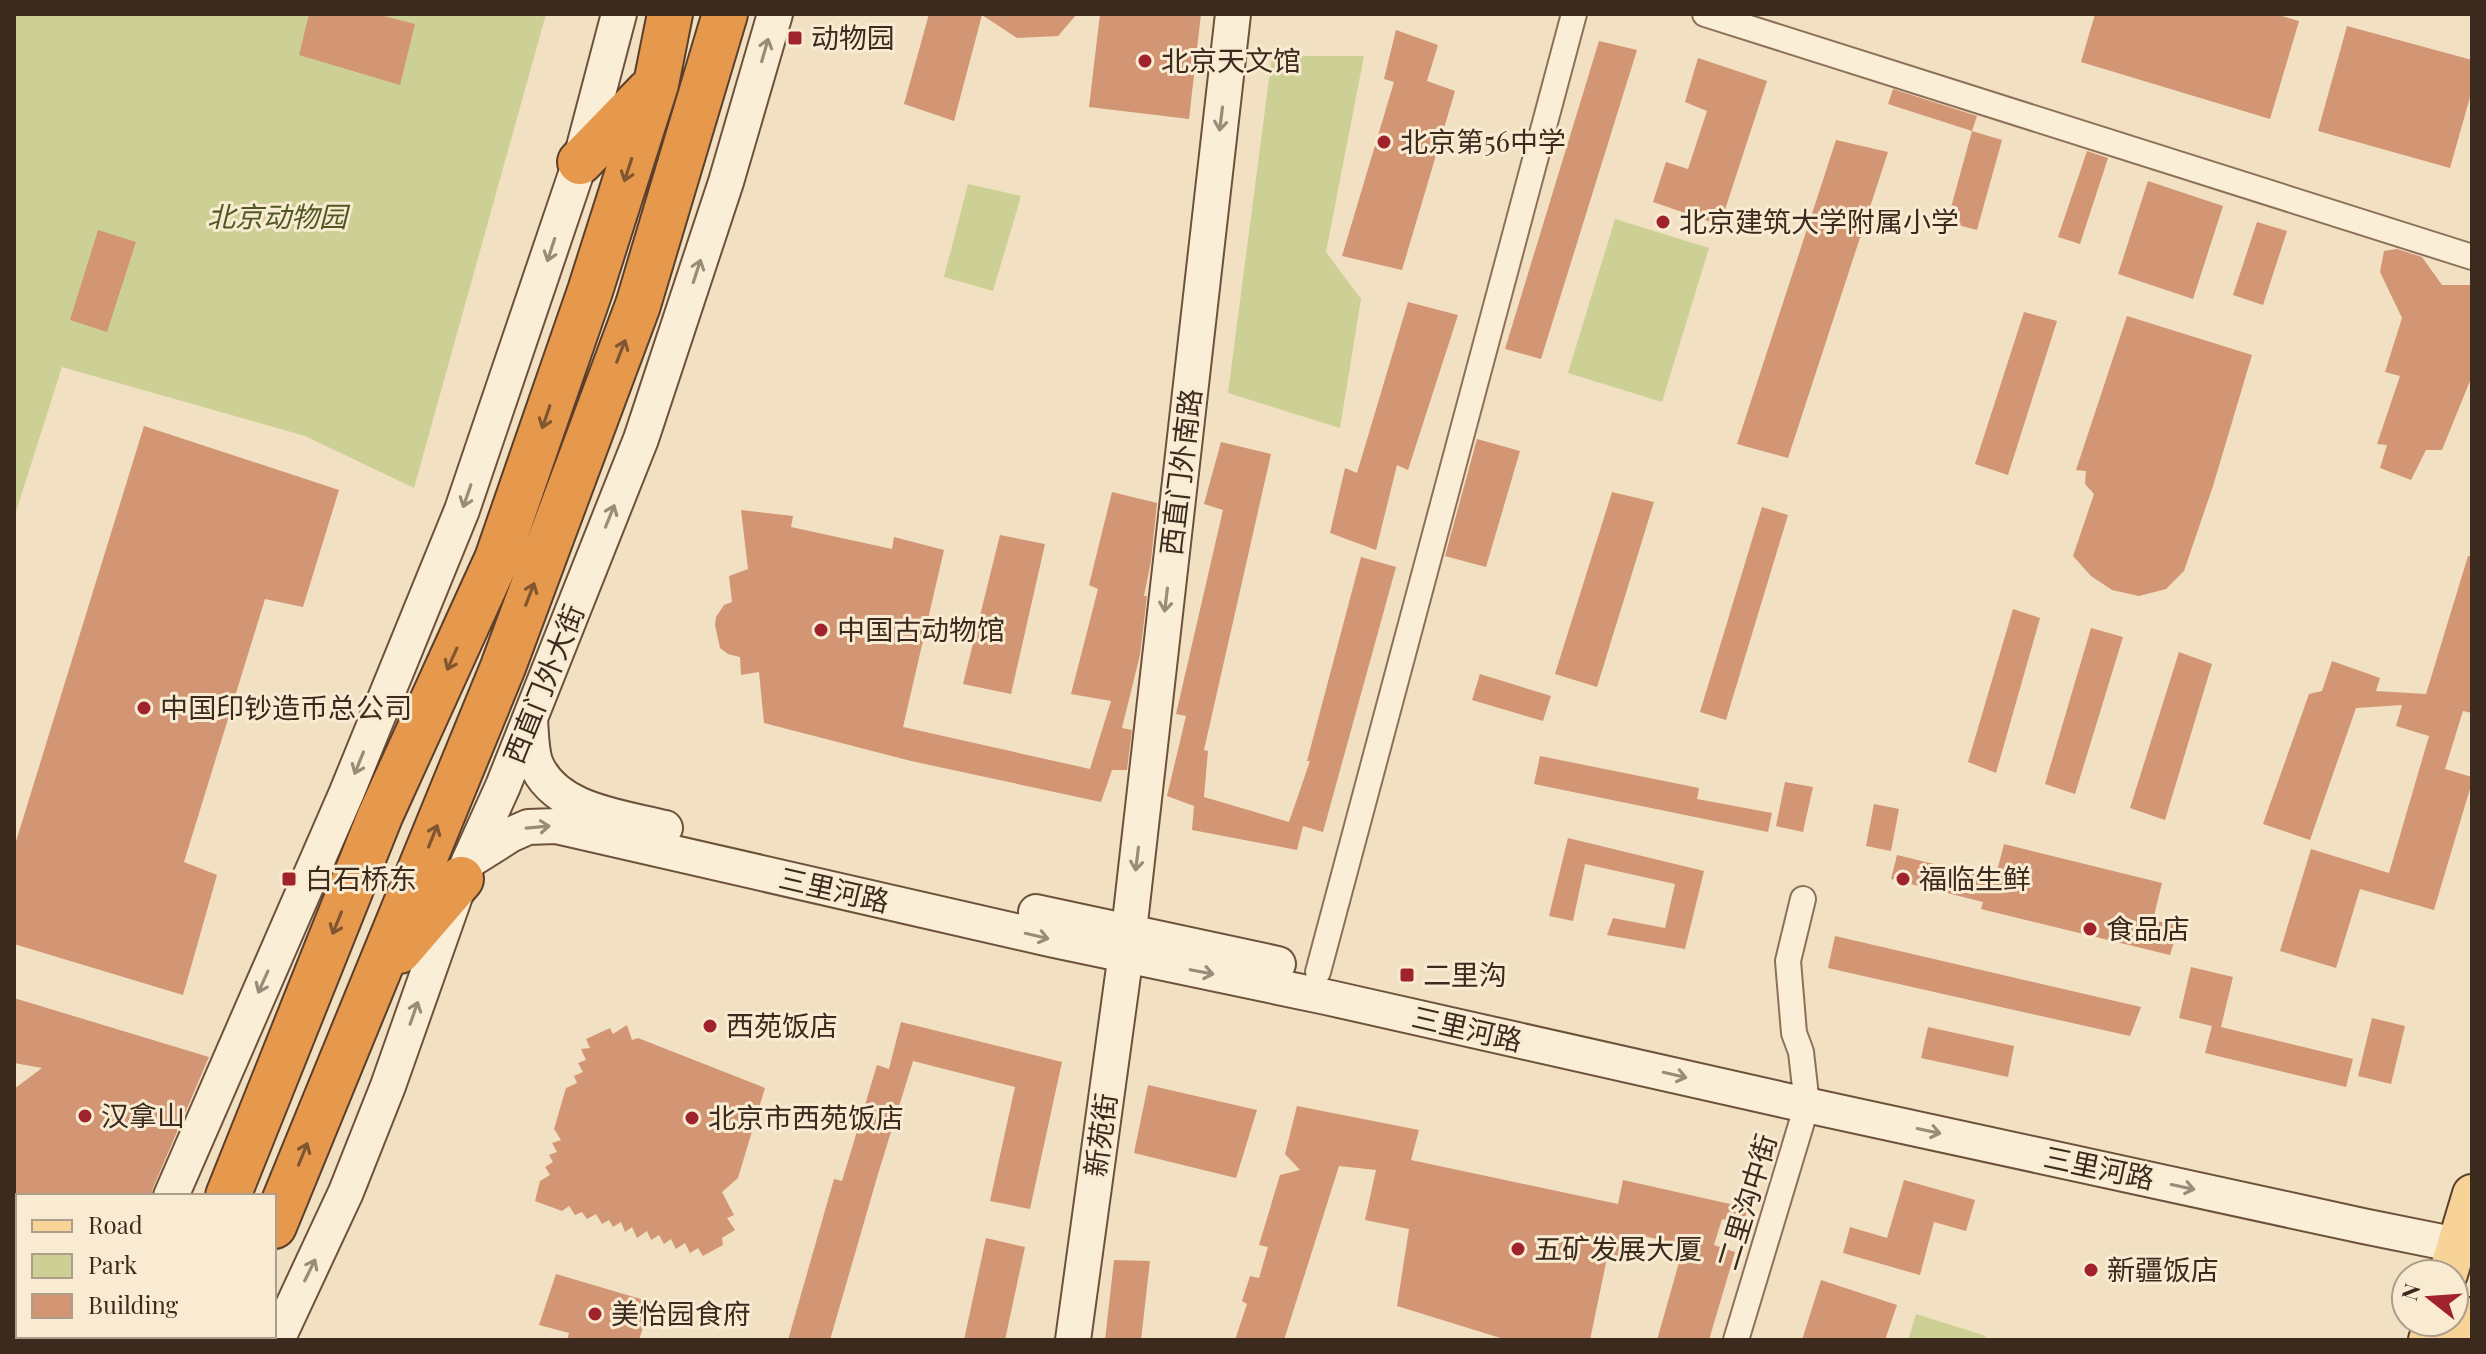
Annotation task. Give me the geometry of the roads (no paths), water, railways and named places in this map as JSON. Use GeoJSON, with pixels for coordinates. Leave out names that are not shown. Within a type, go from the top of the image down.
{"type":"FeatureCollection","features":[{"type":"Feature","properties":{"kind":"highway"},"geometry":{"type":"LineString","coordinates":[[229,1194],[380,816],[497,559],[585,306],[656,84],[670,14]]}},
{"type":"Feature","properties":{"kind":"highway","name":"西直门外大街"},"geometry":{"type":"LineString","coordinates":[[276,1221],[503,667],[638,305],[725,14]]}},
{"type":"Feature","properties":{"kind":"highway"},"geometry":{"type":"LineString","coordinates":[[580,162],[656,84]]}},
{"type":"Feature","properties":{"kind":"highway"},"geometry":{"type":"LineString","coordinates":[[374,980],[465,870]]}},
{"type":"Feature","properties":{"kind":"main road"},"geometry":{"type":"LineString","coordinates":[[2465,1340],[2472,1317]]}},
{"type":"Feature","properties":{"kind":"street"},"geometry":{"type":"LineString","coordinates":[[172,1194],[347,792],[456,524],[580,162],[619,14]]}},
{"type":"Feature","properties":{"kind":"street","name":"西直门外大街"},"geometry":{"type":"LineString","coordinates":[[277,1340],[346,1192],[388,1086],[465,870],[503,786],[641,439],[726,182],[775,14]]}},
{"type":"Feature","properties":{"kind":"street","name":"西直门外南路"},"geometry":{"type":"LineString","coordinates":[[1128,943],[1233,14]]}},
{"type":"Feature","properties":{"kind":"street"},"geometry":{"type":"LineString","coordinates":[[1318,972],[1574,14]]}},
{"type":"Feature","properties":{"kind":"street"},"geometry":{"type":"LineString","coordinates":[[1705,14],[2472,257]]}},
{"type":"Feature","properties":{"kind":"street","name":"三里河路"},"geometry":{"type":"LineString","coordinates":[[530,719],[535,762],[546,781],[566,799],[598,811],[886,880],[1326,997],[2370,1205],[2464,1234]]}},
{"type":"Feature","properties":{"kind":"street","name":"三里河路"},"geometry":{"type":"LineString","coordinates":[[465,870],[510,835],[528,827],[556,826],[1128,943],[1318,972],[1806,1093]]}},
{"type":"Feature","properties":{"kind":"street"},"geometry":{"type":"LineString","coordinates":[[1803,899],[1788,961],[1794,1033],[1801,1052],[1806,1093]]}},
{"type":"Feature","properties":{"kind":"street","name":"新苑街"},"geometry":{"type":"LineString","coordinates":[[1073,1340],[1128,943]]}},
{"type":"Feature","properties":{"kind":"street","name":"二里沟中街"},"geometry":{"type":"LineString","coordinates":[[1736,1340],[1806,1093]]}},
{"type":"Feature","properties":{"kind":"place","name":"动物园"},"geometry":{"type":"Point","coordinates":[795,38]}},
{"type":"Feature","properties":{"kind":"place","name":"北京天文馆"},"geometry":{"type":"Point","coordinates":[1145,61]}},
{"type":"Feature","properties":{"kind":"place","name":"北京第56中学"},"geometry":{"type":"Point","coordinates":[1384,142]}},
{"type":"Feature","properties":{"kind":"place","name":"北京建筑大学附属小学"},"geometry":{"type":"Point","coordinates":[1663,222]}},
{"type":"Feature","properties":{"kind":"place","name":"中国古动物馆"},"geometry":{"type":"Point","coordinates":[821,630]}},
{"type":"Feature","properties":{"kind":"place","name":"中国印钞造币总公司"},"geometry":{"type":"Point","coordinates":[144,708]}},
{"type":"Feature","properties":{"kind":"place","name":"白石桥东"},"geometry":{"type":"Point","coordinates":[289,879]}},
{"type":"Feature","properties":{"kind":"place","name":"福临生鲜"},"geometry":{"type":"Point","coordinates":[1903,879]}},
{"type":"Feature","properties":{"kind":"place","name":"食品店"},"geometry":{"type":"Point","coordinates":[2090,929]}},
{"type":"Feature","properties":{"kind":"place","name":"二里沟"},"geometry":{"type":"Point","coordinates":[1407,975]}},
{"type":"Feature","properties":{"kind":"place","name":"西苑饭店"},"geometry":{"type":"Point","coordinates":[710,1026]}},
{"type":"Feature","properties":{"kind":"place","name":"汉拿山"},"geometry":{"type":"Point","coordinates":[85,1116]}},
{"type":"Feature","properties":{"kind":"place","name":"北京市西苑饭店"},"geometry":{"type":"Point","coordinates":[692,1118]}},
{"type":"Feature","properties":{"kind":"place","name":"五矿发展大厦"},"geometry":{"type":"Point","coordinates":[1518,1249]}},
{"type":"Feature","properties":{"kind":"place","name":"新疆饭店"},"geometry":{"type":"Point","coordinates":[2091,1270]}},
{"type":"Feature","properties":{"kind":"place","name":"美怡园食府"},"geometry":{"type":"Point","coordinates":[595,1314]}},
{"type":"Feature","properties":{"kind":"park label","name":"北京动物园"},"geometry":{"type":"Point","coordinates":[277,217]}}]}
